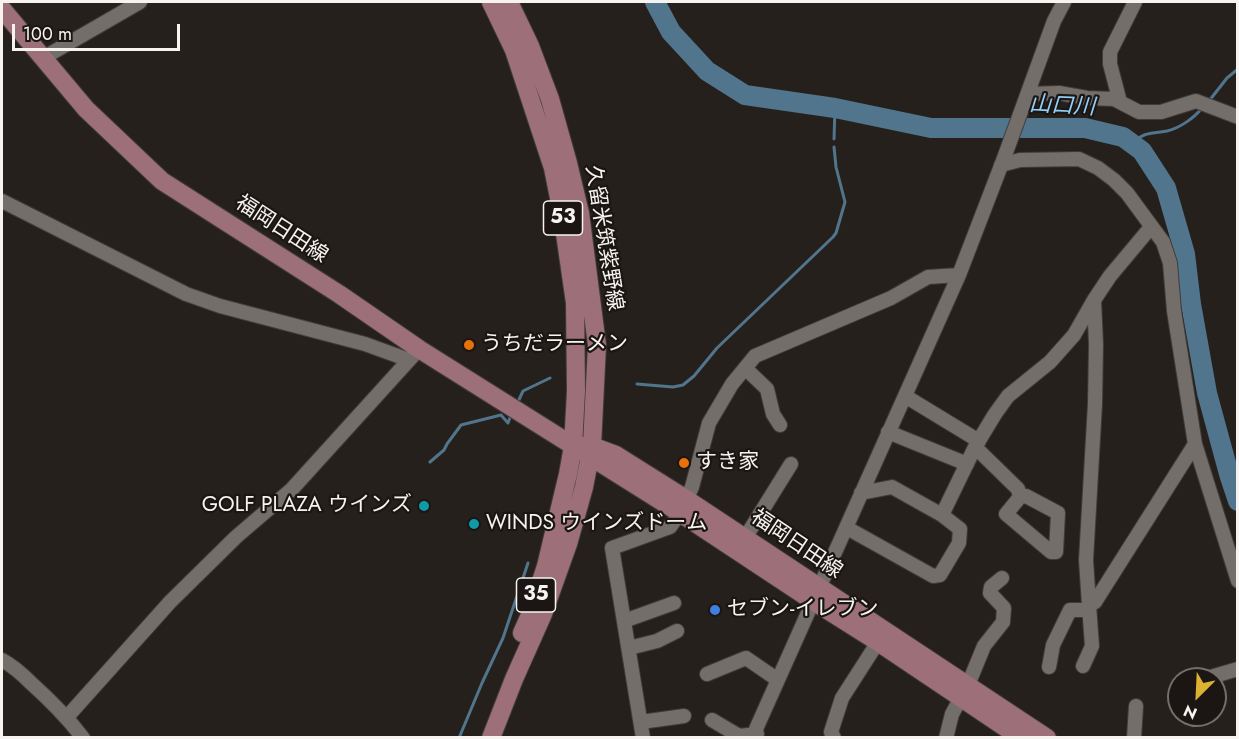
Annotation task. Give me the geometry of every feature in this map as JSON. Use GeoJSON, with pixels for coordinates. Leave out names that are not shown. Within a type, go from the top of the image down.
{"type":"FeatureCollection","features":[{"type":"Feature","properties":{"kind":"main road","name":"久留米筑紫野線"},"geometry":{"type":"LineString","coordinates":[[491,2],[514,50],[535,110],[553,168],[562,213],[574,303],[576,391],[573,446]]}},
{"type":"Feature","properties":{"kind":"main road","name":"久留米筑紫野線"},"geometry":{"type":"LineString","coordinates":[[509,2],[530,46],[550,99],[580,213],[597,345],[591,451]]}},
{"type":"Feature","properties":{"kind":"main road","name":"福岡日田線"},"geometry":{"type":"LineString","coordinates":[[2,9],[86,109],[162,181],[339,294],[414,355],[573,446],[591,451],[683,506],[964,692],[1021,738]]}},
{"type":"Feature","properties":{"kind":"main road","name":"35"},"geometry":{"type":"LineString","coordinates":[[478,738],[530,615],[546,566],[573,446]]}},
{"type":"Feature","properties":{"kind":"main road","name":"35"},"geometry":{"type":"LineString","coordinates":[[491,738],[543,614],[565,554],[584,487],[591,451]]}},
{"type":"Feature","properties":{"kind":"main road","name":"福岡日田線"},"geometry":{"type":"LineString","coordinates":[[683,506],[744,538],[878,642],[1047,738]]}},
{"type":"Feature","properties":{"kind":"street"},"geometry":{"type":"LineString","coordinates":[[43,58],[140,2]]}},
{"type":"Feature","properties":{"kind":"street"},"geometry":{"type":"LineString","coordinates":[[712,720],[739,736],[757,736],[756,729],[959,275],[1054,21],[1064,2]]}},
{"type":"Feature","properties":{"kind":"street"},"geometry":{"type":"LineString","coordinates":[[1120,102],[1110,64],[1110,52],[1135,2]]}},
{"type":"Feature","properties":{"kind":"street"},"geometry":{"type":"LineString","coordinates":[[1026,99],[1059,93],[1087,98],[1114,99],[1139,112],[1161,112],[1196,101],[1238,117]]}},
{"type":"Feature","properties":{"kind":"street"},"geometry":{"type":"LineString","coordinates":[[1003,162],[1079,159],[1098,168],[1127,193],[1163,242],[1170,263],[1174,311],[1195,444],[1238,581]]}},
{"type":"Feature","properties":{"kind":"street"},"geometry":{"type":"LineString","coordinates":[[2,201],[186,294],[220,306],[414,355],[292,489],[236,537],[170,602],[67,717]]}},
{"type":"Feature","properties":{"kind":"street"},"geometry":{"type":"LineString","coordinates":[[942,515],[977,444],[1008,396],[1050,362],[1074,335],[1110,276],[1151,227]]}},
{"type":"Feature","properties":{"kind":"street"},"geometry":{"type":"LineString","coordinates":[[643,738],[612,548],[670,527],[692,487],[709,423],[732,384],[755,356],[891,298],[928,277],[959,275]]}},
{"type":"Feature","properties":{"kind":"street"},"geometry":{"type":"LineString","coordinates":[[1083,666],[1092,646],[1086,560],[1095,404],[1094,300]]}},
{"type":"Feature","properties":{"kind":"street"},"geometry":{"type":"LineString","coordinates":[[745,368],[767,389],[773,414],[780,425]]}},
{"type":"Feature","properties":{"kind":"street"},"geometry":{"type":"LineString","coordinates":[[905,396],[977,444],[1018,489],[1020,497]]}},
{"type":"Feature","properties":{"kind":"street"},"geometry":{"type":"LineString","coordinates":[[888,432],[967,464]]}},
{"type":"Feature","properties":{"kind":"street"},"geometry":{"type":"LineString","coordinates":[[1049,667],[1053,645],[1070,610],[1085,610],[1095,602],[1195,444]]}},
{"type":"Feature","properties":{"kind":"street"},"geometry":{"type":"LineString","coordinates":[[744,538],[791,465]]}},
{"type":"Feature","properties":{"kind":"street"},"geometry":{"type":"LineString","coordinates":[[847,528],[933,576],[940,575],[959,543],[960,529],[942,515],[892,487],[861,493]]}},
{"type":"Feature","properties":{"kind":"street"},"geometry":{"type":"LineString","coordinates":[[946,738],[952,714],[984,646],[1003,622],[1004,608],[990,593],[992,587],[1002,578]]}},
{"type":"Feature","properties":{"kind":"street"},"geometry":{"type":"LineString","coordinates":[[624,621],[674,603]]}},
{"type":"Feature","properties":{"kind":"street"},"geometry":{"type":"LineString","coordinates":[[629,648],[657,641],[677,631]]}},
{"type":"Feature","properties":{"kind":"street"},"geometry":{"type":"LineString","coordinates":[[834,738],[831,732],[842,698],[878,642]]}},
{"type":"Feature","properties":{"kind":"street"},"geometry":{"type":"LineString","coordinates":[[707,674],[746,658],[778,680]]}},
{"type":"Feature","properties":{"kind":"street"},"geometry":{"type":"LineString","coordinates":[[2,660],[49,698],[83,738]]}},
{"type":"Feature","properties":{"kind":"street"},"geometry":{"type":"LineString","coordinates":[[1134,738],[1136,706]]}},
{"type":"Feature","properties":{"kind":"street"},"geometry":{"type":"LineString","coordinates":[[641,722],[684,716]]}},
{"type":"Feature","properties":{"kind":"waterway","name":"山口川"},"geometry":{"type":"LineString","coordinates":[[655,2],[671,32],[707,71],[745,95],[835,108],[931,128],[1085,128],[1123,137],[1142,151],[1166,188],[1185,254],[1191,304],[1207,393],[1238,501]]}},
{"type":"Feature","properties":{"kind":"waterway"},"geometry":{"type":"LineString","coordinates":[[1209,101],[1227,78],[1238,69]]}},
{"type":"Feature","properties":{"kind":"waterway"},"geometry":{"type":"LineString","coordinates":[[834,139],[835,108]]}},
{"type":"Feature","properties":{"kind":"waterway"},"geometry":{"type":"LineString","coordinates":[[1132,143],[1145,135],[1177,128],[1202,108]]}},
{"type":"Feature","properties":{"kind":"waterway"},"geometry":{"type":"LineString","coordinates":[[637,384],[673,387],[683,385],[694,376],[717,348],[833,237],[845,202],[836,167],[834,147]]}},
{"type":"Feature","properties":{"kind":"waterway"},"geometry":{"type":"LineString","coordinates":[[517,404],[523,391],[550,378]]}},
{"type":"Feature","properties":{"kind":"waterway"},"geometry":{"type":"LineString","coordinates":[[430,462],[444,450],[461,425],[501,415],[508,423],[511,415]]}},
{"type":"Feature","properties":{"kind":"waterway"},"geometry":{"type":"LineString","coordinates":[[459,738],[503,638],[528,563]]}},
{"type":"Feature","properties":{"kind":"place","name":"うちだラーメン"},"geometry":{"type":"Point","coordinates":[469,345]}},
{"type":"Feature","properties":{"kind":"place","name":"すき家"},"geometry":{"type":"Point","coordinates":[684,463]}},
{"type":"Feature","properties":{"kind":"place","name":"GOLF PLAZA ウインズ"},"geometry":{"type":"Point","coordinates":[424,506]}},
{"type":"Feature","properties":{"kind":"place","name":"WINDS ウインズドーム"},"geometry":{"type":"Point","coordinates":[474,524]}},
{"type":"Feature","properties":{"kind":"place","name":"セブン-イレブン"},"geometry":{"type":"Point","coordinates":[715,610]}}]}
